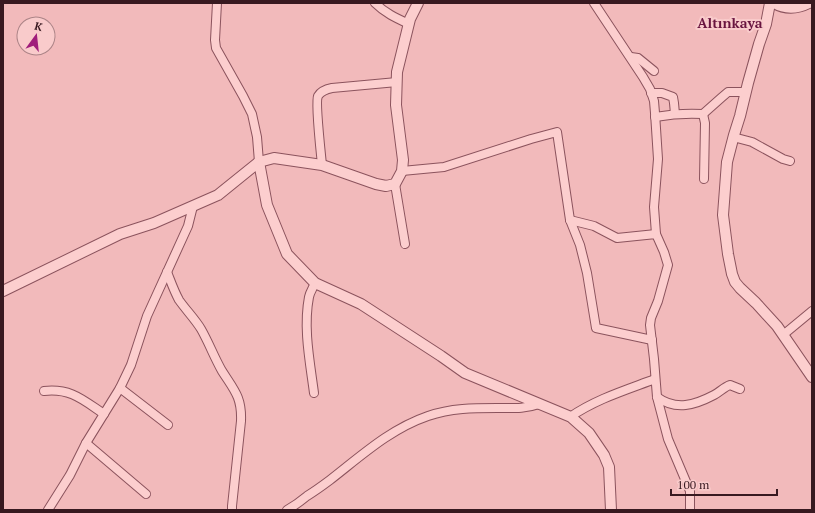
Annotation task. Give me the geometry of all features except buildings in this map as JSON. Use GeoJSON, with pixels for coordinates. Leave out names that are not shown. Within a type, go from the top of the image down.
{"type":"FeatureCollection","features":[{"type":"Feature","properties":{"kind":"street"},"geometry":{"type":"LineString","coordinates":[[218,3],[216,48],[252,114],[267,205],[286,254],[315,283],[361,304],[465,373],[570,417],[589,433],[604,455],[609,467],[611,510]]}},
{"type":"Feature","properties":{"kind":"street"},"geometry":{"type":"LineString","coordinates":[[375,3],[382,10],[409,24]]}},
{"type":"Feature","properties":{"kind":"street"},"geometry":{"type":"LineString","coordinates":[[405,244],[395,184],[402,171],[403,160],[396,105],[397,72],[409,24],[418,3]]}},
{"type":"Feature","properties":{"kind":"street"},"geometry":{"type":"LineString","coordinates":[[594,3],[631,57],[646,82],[654,102],[658,159],[654,208],[656,234],[668,265],[650,325],[657,397],[668,439],[690,491],[690,510]]}},
{"type":"Feature","properties":{"kind":"street"},"geometry":{"type":"LineString","coordinates":[[770,3],[766,24],[759,44],[727,162],[723,215],[728,254],[735,282],[777,326],[812,377]]}},
{"type":"Feature","properties":{"kind":"street"},"geometry":{"type":"LineString","coordinates":[[774,3],[784,7],[798,8],[810,4]]}},
{"type":"Feature","properties":{"kind":"street"},"geometry":{"type":"LineString","coordinates":[[631,57],[638,58],[656,69],[646,82]]}},
{"type":"Feature","properties":{"kind":"street"},"geometry":{"type":"LineString","coordinates":[[322,165],[317,106],[318,96],[323,91],[332,88],[397,82]]}},
{"type":"Feature","properties":{"kind":"street"},"geometry":{"type":"LineString","coordinates":[[655,117],[687,113],[703,114],[728,92],[746,92]]}},
{"type":"Feature","properties":{"kind":"street"},"geometry":{"type":"LineString","coordinates":[[651,93],[662,93],[673,96],[675,114]]}},
{"type":"Feature","properties":{"kind":"street"},"geometry":{"type":"LineString","coordinates":[[703,114],[705,124],[704,179]]}},
{"type":"Feature","properties":{"kind":"street"},"geometry":{"type":"LineString","coordinates":[[402,171],[444,167],[557,132],[570,220],[580,245],[587,273],[596,328],[652,340]]}},
{"type":"Feature","properties":{"kind":"street"},"geometry":{"type":"LineString","coordinates":[[733,137],[752,142],[783,159],[790,161]]}},
{"type":"Feature","properties":{"kind":"street"},"geometry":{"type":"LineString","coordinates":[[3,290],[120,234],[154,223],[218,195],[259,162],[274,158],[322,165],[376,184],[386,186],[395,184]]}},
{"type":"Feature","properties":{"kind":"street"},"geometry":{"type":"LineString","coordinates":[[48,510],[70,474],[86,443],[120,388],[131,365],[147,316],[188,226],[193,206]]}},
{"type":"Feature","properties":{"kind":"street"},"geometry":{"type":"LineString","coordinates":[[570,220],[594,226],[617,238],[656,234]]}},
{"type":"Feature","properties":{"kind":"street"},"geometry":{"type":"LineString","coordinates":[[167,272],[180,301],[201,328],[217,361],[236,392],[240,402],[242,411],[232,510]]}},
{"type":"Feature","properties":{"kind":"street"},"geometry":{"type":"LineString","coordinates":[[314,393],[307,324],[310,296],[315,283]]}},
{"type":"Feature","properties":{"kind":"street"},"geometry":{"type":"LineString","coordinates":[[783,335],[812,311]]}},
{"type":"Feature","properties":{"kind":"street"},"geometry":{"type":"LineString","coordinates":[[570,417],[581,409],[602,398],[655,379]]}},
{"type":"Feature","properties":{"kind":"street"},"geometry":{"type":"LineString","coordinates":[[657,397],[672,405],[686,405],[698,403],[730,385],[736,386],[740,389]]}},
{"type":"Feature","properties":{"kind":"street"},"geometry":{"type":"LineString","coordinates":[[120,388],[168,425]]}},
{"type":"Feature","properties":{"kind":"street"},"geometry":{"type":"LineString","coordinates":[[44,391],[59,390],[72,394],[104,414]]}},
{"type":"Feature","properties":{"kind":"street"},"geometry":{"type":"LineString","coordinates":[[287,510],[328,481],[366,451],[406,425],[428,416],[452,410],[471,408],[518,408],[532,407],[540,404]]}},
{"type":"Feature","properties":{"kind":"street"},"geometry":{"type":"LineString","coordinates":[[86,443],[146,494]]}},
{"type":"Feature","properties":{"kind":"district","name":"Altınkaya"},"geometry":{"type":"Point","coordinates":[730,22]}}]}
